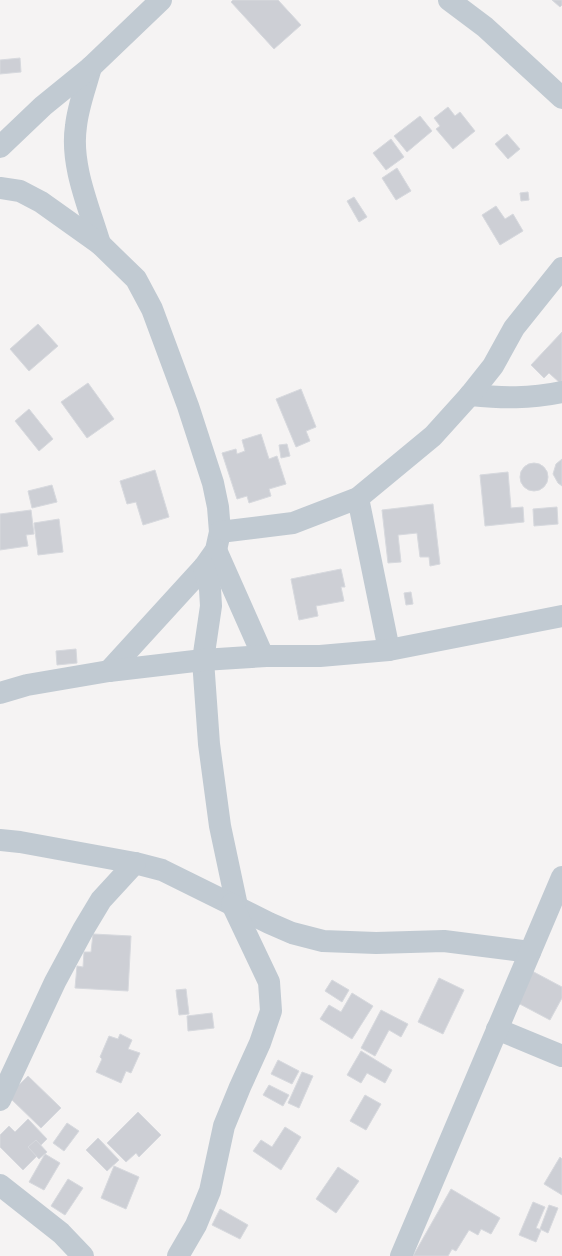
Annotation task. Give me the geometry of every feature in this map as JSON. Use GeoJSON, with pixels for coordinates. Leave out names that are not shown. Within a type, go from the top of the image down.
{"type":"FeatureCollection","features":[{"type":"Feature","properties":{"kind":"street"},"geometry":{"type":"LineString","coordinates":[[0,147],[43,106],[92,67],[161,0]]}},
{"type":"Feature","properties":{"kind":"street"},"geometry":{"type":"LineString","coordinates":[[449,0],[485,28],[562,98]]}},
{"type":"Feature","properties":{"kind":"street"},"geometry":{"type":"LineString","coordinates":[[92,67],[76,125],[74,152],[100,244]]}},
{"type":"Feature","properties":{"kind":"street"},"geometry":{"type":"LineString","coordinates":[[0,188],[20,191],[41,202],[100,244],[136,279],[152,309],[188,406],[213,482],[218,507],[210,589],[211,606],[203,660],[209,744],[220,826],[234,905],[269,982],[271,1011],[260,1043],[224,1126],[210,1191],[196,1225],[178,1256]]}},
{"type":"Feature","properties":{"kind":"street"},"geometry":{"type":"LineString","coordinates":[[109,671],[213,550],[293,523],[358,498],[433,436],[470,395],[493,366],[514,328],[562,268]]}},
{"type":"Feature","properties":{"kind":"street"},"geometry":{"type":"LineString","coordinates":[[470,395],[510,399],[534,398],[562,392]]}},
{"type":"Feature","properties":{"kind":"street"},"geometry":{"type":"LineString","coordinates":[[358,498],[389,650]]}},
{"type":"Feature","properties":{"kind":"street"},"geometry":{"type":"LineString","coordinates":[[213,550],[264,656]]}},
{"type":"Feature","properties":{"kind":"street"},"geometry":{"type":"LineString","coordinates":[[0,693],[27,685],[109,671],[203,660],[264,656],[320,656],[389,650],[562,616]]}},
{"type":"Feature","properties":{"kind":"street"},"geometry":{"type":"LineString","coordinates":[[0,840],[20,842],[135,863],[162,870],[292,933],[323,941],[376,943],[444,941],[530,952]]}},
{"type":"Feature","properties":{"kind":"street"},"geometry":{"type":"LineString","coordinates":[[0,1100],[55,982],[82,930],[101,900],[135,863]]}},
{"type":"Feature","properties":{"kind":"street"},"geometry":{"type":"LineString","coordinates":[[401,1256],[562,879]]}},
{"type":"Feature","properties":{"kind":"street"},"geometry":{"type":"LineString","coordinates":[[497,1029],[562,1056]]}},
{"type":"Feature","properties":{"kind":"street"},"geometry":{"type":"LineString","coordinates":[[0,1184],[61,1233],[83,1256]]}},
{"type":"Feature","properties":{"kind":"building"},"geometry":{"type":"Polygon","coordinates":[[[233,0],[278,0],[301,25],[274,49],[231,2],[233,0]]]}},
{"type":"Feature","properties":{"kind":"building"},"geometry":{"type":"Polygon","coordinates":[[[552,0],[562,0],[562,5],[560,7],[552,0]]]}},
{"type":"Feature","properties":{"kind":"building"},"geometry":{"type":"Polygon","coordinates":[[[20,58],[21,72],[0,74],[0,60],[20,58]]]}},
{"type":"Feature","properties":{"kind":"building"},"geometry":{"type":"Polygon","coordinates":[[[448,107],[455,116],[460,112],[475,131],[453,149],[436,129],[440,126],[434,118],[448,107]]]}},
{"type":"Feature","properties":{"kind":"building"},"geometry":{"type":"Polygon","coordinates":[[[420,116],[432,131],[407,152],[394,136],[420,116]]]}},
{"type":"Feature","properties":{"kind":"building"},"geometry":{"type":"Polygon","coordinates":[[[507,134],[520,149],[508,159],[495,144],[507,134]]]}},
{"type":"Feature","properties":{"kind":"building"},"geometry":{"type":"Polygon","coordinates":[[[391,139],[404,157],[386,170],[373,153],[391,139]]]}},
{"type":"Feature","properties":{"kind":"building"},"geometry":{"type":"Polygon","coordinates":[[[397,168],[411,191],[396,200],[382,178],[397,168]]]}},
{"type":"Feature","properties":{"kind":"building"},"geometry":{"type":"Polygon","coordinates":[[[528,192],[529,200],[521,201],[520,193],[528,192]]]}},
{"type":"Feature","properties":{"kind":"building"},"geometry":{"type":"Polygon","coordinates":[[[354,197],[367,217],[359,222],[347,201],[354,197]]]}},
{"type":"Feature","properties":{"kind":"building"},"geometry":{"type":"Polygon","coordinates":[[[496,206],[505,219],[513,214],[523,231],[500,245],[482,215],[496,206]]]}},
{"type":"Feature","properties":{"kind":"building"},"geometry":{"type":"Polygon","coordinates":[[[38,324],[58,346],[29,371],[10,349],[38,324]]]}},
{"type":"Feature","properties":{"kind":"building"},"geometry":{"type":"Polygon","coordinates":[[[562,332],[562,381],[560,383],[549,373],[544,378],[531,365],[562,332]]]}},
{"type":"Feature","properties":{"kind":"building"},"geometry":{"type":"Polygon","coordinates":[[[88,383],[114,419],[87,438],[61,402],[88,383]]]}},
{"type":"Feature","properties":{"kind":"building"},"geometry":{"type":"Polygon","coordinates":[[[301,389],[316,427],[306,431],[310,441],[296,447],[276,399],[301,389]]]}},
{"type":"Feature","properties":{"kind":"building"},"geometry":{"type":"Polygon","coordinates":[[[29,409],[53,439],[39,451],[15,421],[29,409]]]}},
{"type":"Feature","properties":{"kind":"building"},"geometry":{"type":"Polygon","coordinates":[[[261,434],[269,459],[277,456],[286,484],[269,489],[271,496],[249,503],[247,496],[237,499],[222,453],[236,449],[237,454],[245,451],[242,440],[261,434]]]}},
{"type":"Feature","properties":{"kind":"building"},"geometry":{"type":"Polygon","coordinates":[[[287,444],[290,456],[281,458],[279,445],[287,444]]]}},
{"type":"Feature","properties":{"kind":"building"},"geometry":{"type":"Polygon","coordinates":[[[562,459],[562,486],[558,483],[553,474],[556,464],[562,459]]]}},
{"type":"Feature","properties":{"kind":"building"},"geometry":{"type":"Polygon","coordinates":[[[534,463],[544,467],[548,477],[544,487],[534,491],[524,487],[520,477],[524,467],[534,463]]]}},
{"type":"Feature","properties":{"kind":"building"},"geometry":{"type":"Polygon","coordinates":[[[155,470],[169,517],[143,525],[136,502],[127,504],[120,481],[155,470]]]}},
{"type":"Feature","properties":{"kind":"building"},"geometry":{"type":"Polygon","coordinates":[[[508,472],[511,508],[523,507],[524,522],[485,526],[480,475],[508,472]]]}},
{"type":"Feature","properties":{"kind":"building"},"geometry":{"type":"Polygon","coordinates":[[[52,485],[57,502],[32,508],[28,491],[52,485]]]}},
{"type":"Feature","properties":{"kind":"building"},"geometry":{"type":"Polygon","coordinates":[[[433,504],[440,564],[430,566],[429,557],[420,557],[417,533],[398,535],[401,562],[388,563],[382,510],[433,504]]]}},
{"type":"Feature","properties":{"kind":"building"},"geometry":{"type":"Polygon","coordinates":[[[557,507],[558,524],[534,526],[533,509],[557,507]]]}},
{"type":"Feature","properties":{"kind":"building"},"geometry":{"type":"Polygon","coordinates":[[[31,510],[34,534],[26,535],[28,546],[0,550],[0,514],[31,510]]]}},
{"type":"Feature","properties":{"kind":"building"},"geometry":{"type":"Polygon","coordinates":[[[59,519],[63,552],[38,555],[34,523],[59,519]]]}},
{"type":"Feature","properties":{"kind":"building"},"geometry":{"type":"Polygon","coordinates":[[[341,569],[345,587],[341,587],[344,601],[316,606],[318,616],[299,620],[291,579],[341,569]]]}},
{"type":"Feature","properties":{"kind":"building"},"geometry":{"type":"Polygon","coordinates":[[[411,592],[413,604],[406,605],[404,593],[411,592]]]}},
{"type":"Feature","properties":{"kind":"building"},"geometry":{"type":"Polygon","coordinates":[[[76,649],[77,663],[57,665],[56,651],[76,649]]]}},
{"type":"Feature","properties":{"kind":"building"},"geometry":{"type":"Polygon","coordinates":[[[93,934],[131,936],[128,991],[75,988],[77,966],[83,967],[84,952],[91,952],[93,934]]]}},
{"type":"Feature","properties":{"kind":"building"},"geometry":{"type":"Polygon","coordinates":[[[532,971],[562,987],[562,998],[550,1020],[516,1002],[532,971]]]}},
{"type":"Feature","properties":{"kind":"building"},"geometry":{"type":"Polygon","coordinates":[[[439,978],[464,990],[443,1034],[418,1022],[439,978]]]}},
{"type":"Feature","properties":{"kind":"building"},"geometry":{"type":"Polygon","coordinates":[[[332,980],[349,990],[342,1002],[325,991],[332,980]]]}},
{"type":"Feature","properties":{"kind":"building"},"geometry":{"type":"Polygon","coordinates":[[[186,989],[189,1014],[179,1015],[176,990],[186,989]]]}},
{"type":"Feature","properties":{"kind":"building"},"geometry":{"type":"Polygon","coordinates":[[[352,993],[373,1006],[352,1039],[320,1019],[329,1005],[341,1012],[352,993]]]}},
{"type":"Feature","properties":{"kind":"building"},"geometry":{"type":"Polygon","coordinates":[[[381,1010],[408,1024],[401,1037],[389,1030],[375,1056],[361,1048],[381,1010]]]}},
{"type":"Feature","properties":{"kind":"building"},"geometry":{"type":"Polygon","coordinates":[[[212,1013],[214,1028],[188,1031],[187,1016],[212,1013]]]}},
{"type":"Feature","properties":{"kind":"building"},"geometry":{"type":"Polygon","coordinates":[[[120,1034],[132,1040],[128,1049],[140,1053],[131,1073],[126,1071],[121,1083],[96,1072],[102,1059],[100,1057],[109,1036],[118,1039],[120,1034]]]}},
{"type":"Feature","properties":{"kind":"building"},"geometry":{"type":"Polygon","coordinates":[[[361,1051],[392,1070],[385,1083],[367,1073],[361,1083],[347,1075],[361,1051]]]}},
{"type":"Feature","properties":{"kind":"building"},"geometry":{"type":"Polygon","coordinates":[[[278,1060],[299,1071],[292,1084],[271,1074],[278,1060]]]}},
{"type":"Feature","properties":{"kind":"building"},"geometry":{"type":"Polygon","coordinates":[[[302,1072],[313,1076],[299,1108],[288,1103],[302,1072]]]}},
{"type":"Feature","properties":{"kind":"building"},"geometry":{"type":"Polygon","coordinates":[[[28,1076],[61,1108],[41,1128],[8,1096],[28,1076]]]}},
{"type":"Feature","properties":{"kind":"building"},"geometry":{"type":"Polygon","coordinates":[[[269,1085],[289,1095],[283,1106],[263,1095],[269,1085]]]}},
{"type":"Feature","properties":{"kind":"building"},"geometry":{"type":"Polygon","coordinates":[[[365,1095],[381,1104],[366,1130],[350,1121],[365,1095]]]}},
{"type":"Feature","properties":{"kind":"building"},"geometry":{"type":"Polygon","coordinates":[[[138,1112],[161,1135],[139,1157],[136,1153],[126,1162],[107,1143],[138,1112]]]}},
{"type":"Feature","properties":{"kind":"building"},"geometry":{"type":"Polygon","coordinates":[[[28,1119],[47,1139],[34,1152],[37,1156],[23,1170],[0,1147],[0,1135],[9,1126],[15,1132],[28,1119]]]}},
{"type":"Feature","properties":{"kind":"building"},"geometry":{"type":"Polygon","coordinates":[[[67,1123],[79,1131],[64,1151],[53,1143],[67,1123]]]}},
{"type":"Feature","properties":{"kind":"building"},"geometry":{"type":"Polygon","coordinates":[[[285,1127],[301,1137],[281,1170],[253,1151],[261,1140],[272,1147],[285,1127]]]}},
{"type":"Feature","properties":{"kind":"building"},"geometry":{"type":"Polygon","coordinates":[[[98,1138],[119,1160],[107,1171],[86,1150],[98,1138]]]}},
{"type":"Feature","properties":{"kind":"building"},"geometry":{"type":"Polygon","coordinates":[[[36,1140],[47,1152],[39,1159],[28,1147],[36,1140]]]}},
{"type":"Feature","properties":{"kind":"building"},"geometry":{"type":"Polygon","coordinates":[[[45,1154],[60,1163],[44,1190],[29,1182],[45,1154]]]}},
{"type":"Feature","properties":{"kind":"building"},"geometry":{"type":"Polygon","coordinates":[[[560,1157],[562,1159],[562,1195],[544,1184],[560,1157]]]}},
{"type":"Feature","properties":{"kind":"building"},"geometry":{"type":"Polygon","coordinates":[[[114,1166],[139,1177],[126,1209],[101,1198],[114,1166]]]}},
{"type":"Feature","properties":{"kind":"building"},"geometry":{"type":"Polygon","coordinates":[[[338,1167],[359,1181],[336,1213],[316,1199],[338,1167]]]}},
{"type":"Feature","properties":{"kind":"building"},"geometry":{"type":"Polygon","coordinates":[[[68,1179],[83,1188],[65,1215],[51,1206],[68,1179]]]}},
{"type":"Feature","properties":{"kind":"building"},"geometry":{"type":"Polygon","coordinates":[[[451,1189],[500,1218],[491,1234],[481,1229],[478,1235],[469,1230],[456,1251],[452,1249],[448,1256],[413,1256],[451,1189]]]}},
{"type":"Feature","properties":{"kind":"building"},"geometry":{"type":"Polygon","coordinates":[[[533,1202],[545,1207],[536,1228],[541,1230],[536,1242],[519,1235],[533,1202]]]}},
{"type":"Feature","properties":{"kind":"building"},"geometry":{"type":"Polygon","coordinates":[[[549,1205],[558,1208],[548,1233],[540,1229],[549,1205]]]}},
{"type":"Feature","properties":{"kind":"building"},"geometry":{"type":"Polygon","coordinates":[[[220,1209],[248,1225],[240,1239],[212,1225],[220,1209]]]}}]}
